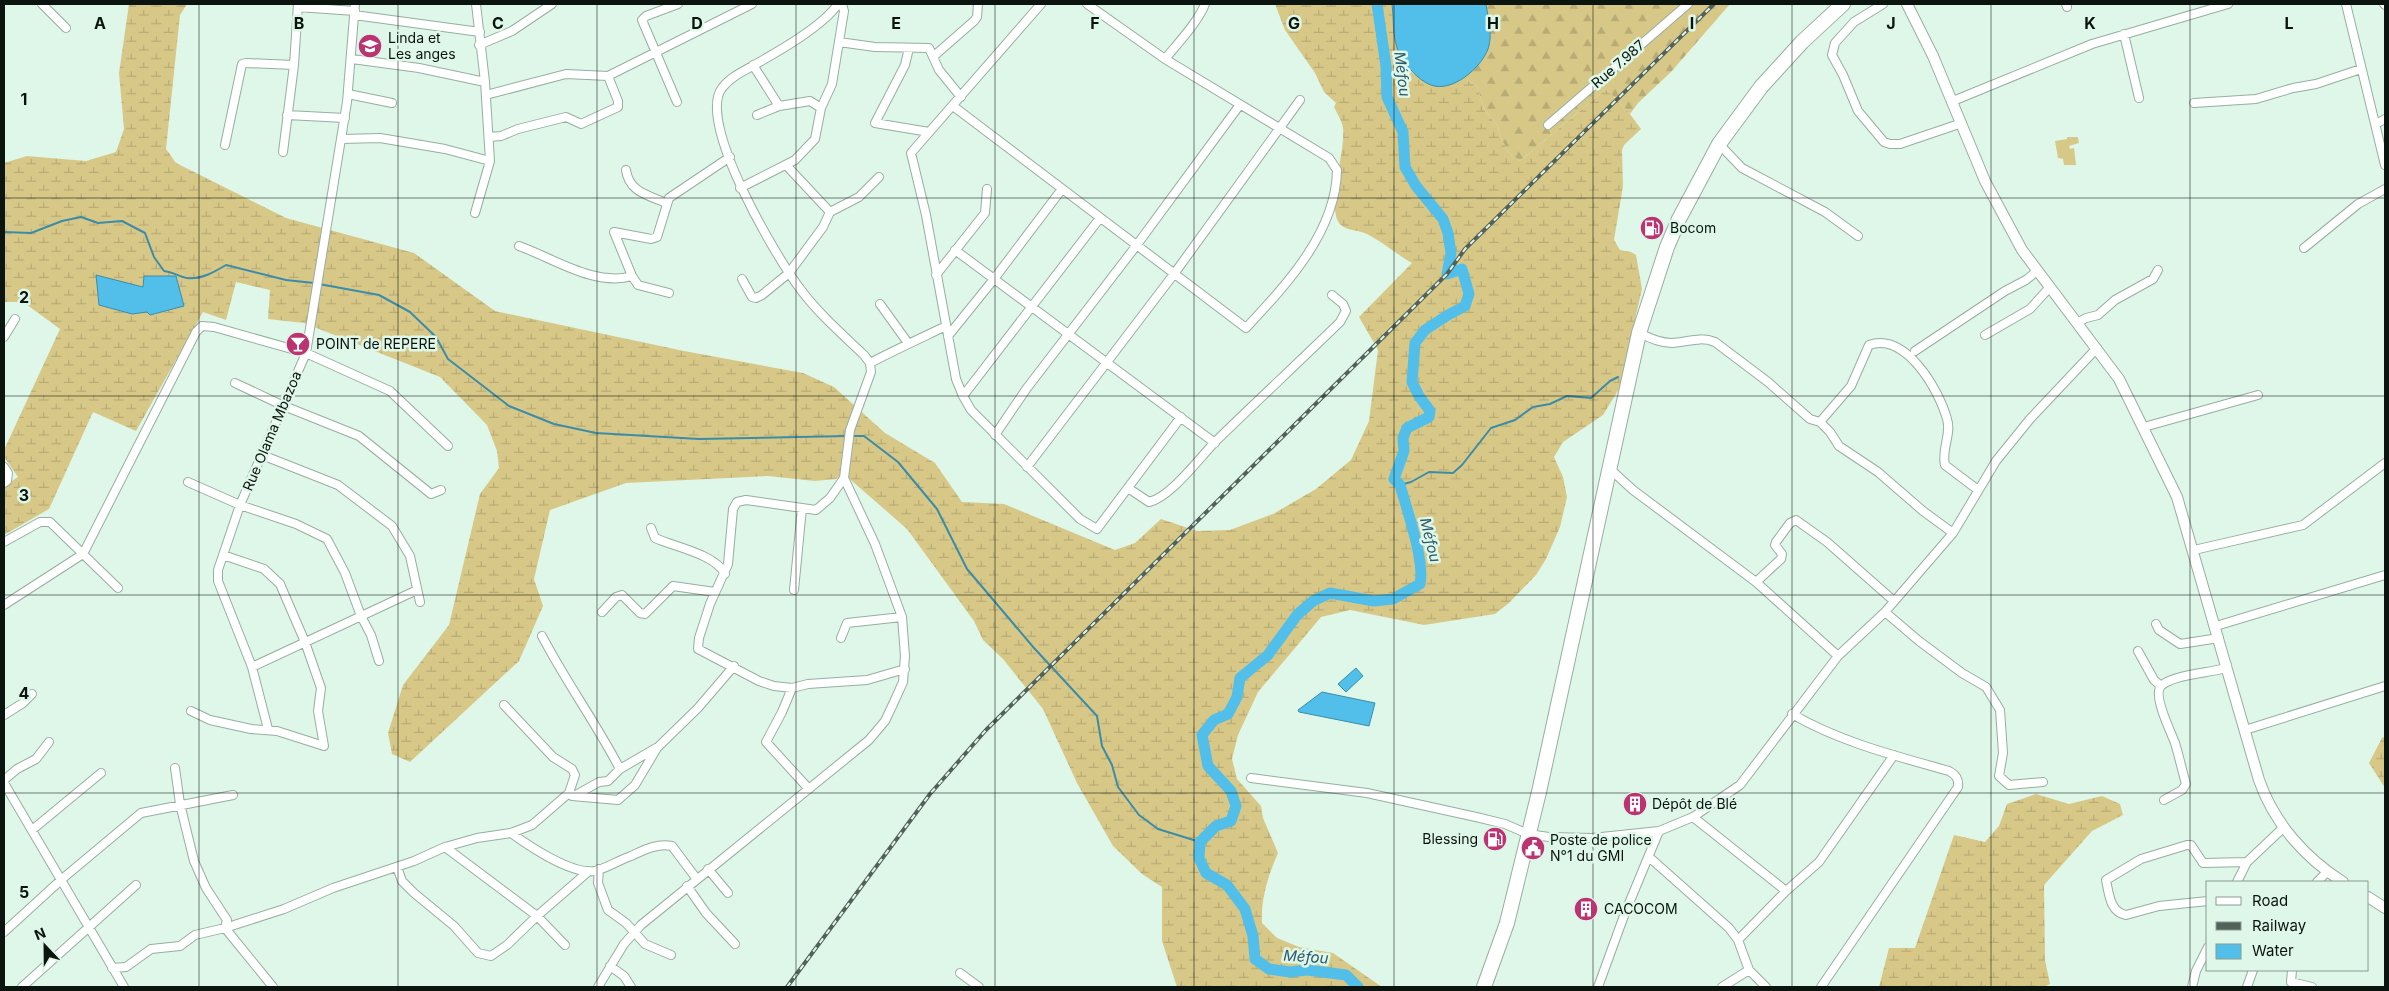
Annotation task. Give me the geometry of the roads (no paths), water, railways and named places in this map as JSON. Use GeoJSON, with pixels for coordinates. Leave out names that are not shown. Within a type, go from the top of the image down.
{"type":"FeatureCollection","features":[{"type":"Feature","properties":{"kind":"highway"},"geometry":{"type":"LineString","coordinates":[[1484,987],[1507,924],[1610,469],[1638,333],[1667,247],[1718,144],[1761,87],[1802,42],[1843,4]]}},
{"type":"Feature","properties":{"kind":"street"},"geometry":{"type":"LineString","coordinates":[[42,4],[66,28]]}},
{"type":"Feature","properties":{"kind":"street"},"geometry":{"type":"LineString","coordinates":[[475,213],[490,162],[485,82],[479,45],[480,32],[476,4]]}},
{"type":"Feature","properties":{"kind":"street"},"geometry":{"type":"LineString","coordinates":[[479,45],[512,31],[552,4]]}},
{"type":"Feature","properties":{"kind":"street"},"geometry":{"type":"LineString","coordinates":[[677,102],[642,20],[646,16],[678,4]]}},
{"type":"Feature","properties":{"kind":"street"},"geometry":{"type":"LineString","coordinates":[[486,95],[566,74],[608,76],[752,4]]}},
{"type":"Feature","properties":{"kind":"street"},"geometry":{"type":"LineString","coordinates":[[838,4],[826,17],[784,48],[728,80],[721,88],[717,99],[718,119],[740,188],[789,273],[821,315],[864,355],[870,363],[871,372],[850,430],[844,478],[830,498],[816,510],[746,500],[737,502],[733,509],[731,548],[725,574],[715,592],[699,638],[698,649],[767,684],[792,688],[808,684],[867,680],[905,670]]}},
{"type":"Feature","properties":{"kind":"street"},"geometry":{"type":"LineString","coordinates":[[740,188],[795,160],[816,139],[821,108],[832,84],[844,11],[842,4]]}},
{"type":"Feature","properties":{"kind":"street"},"geometry":{"type":"LineString","coordinates":[[934,56],[974,21],[977,17],[978,4]]}},
{"type":"Feature","properties":{"kind":"street"},"geometry":{"type":"LineString","coordinates":[[1041,4],[961,98],[914,148],[911,158],[926,215],[956,379],[971,410],[1080,520],[1094,529],[1097,529],[1181,417]]}},
{"type":"Feature","properties":{"kind":"street"},"geometry":{"type":"LineString","coordinates":[[953,106],[1246,328],[1277,295],[1320,237],[1327,216],[1337,170],[1328,158],[1239,106],[1165,59],[1087,4]]}},
{"type":"Feature","properties":{"kind":"street"},"geometry":{"type":"LineString","coordinates":[[1165,59],[1189,27],[1200,16],[1205,4]]}},
{"type":"Feature","properties":{"kind":"street","name":"Rue 7.987"},"geometry":{"type":"LineString","coordinates":[[1548,124],[1688,4]]}},
{"type":"Feature","properties":{"kind":"street"},"geometry":{"type":"LineString","coordinates":[[1883,4],[1854,22],[1835,42],[1832,50],[1832,55],[1843,75],[1858,111],[1884,142],[1890,144],[1900,144],[1962,123]]}},
{"type":"Feature","properties":{"kind":"street"},"geometry":{"type":"LineString","coordinates":[[1907,4],[1953,101],[1985,181],[2022,250],[2119,379],[2177,497],[2264,793],[2283,828],[2327,872],[2341,881]]}},
{"type":"Feature","properties":{"kind":"street"},"geometry":{"type":"LineString","coordinates":[[1953,101],[2065,54],[2124,34],[2228,4]]}},
{"type":"Feature","properties":{"kind":"street"},"geometry":{"type":"LineString","coordinates":[[2346,4],[2385,165]]}},
{"type":"Feature","properties":{"kind":"street"},"geometry":{"type":"LineString","coordinates":[[283,152],[294,65],[298,5],[355,10],[480,32]]}},
{"type":"Feature","properties":{"kind":"street","name":"Rue Olama Mbazoa"},"geometry":{"type":"LineString","coordinates":[[268,729],[252,667],[218,581],[218,570],[240,504],[306,353],[345,118],[352,59],[355,10]]}},
{"type":"Feature","properties":{"kind":"street"},"geometry":{"type":"LineString","coordinates":[[2124,34],[2139,98]]}},
{"type":"Feature","properties":{"kind":"street"},"geometry":{"type":"LineString","coordinates":[[839,42],[875,47],[929,48],[939,70],[961,98]]}},
{"type":"Feature","properties":{"kind":"street"},"geometry":{"type":"LineString","coordinates":[[909,48],[905,66],[875,123],[929,132]]}},
{"type":"Feature","properties":{"kind":"street"},"geometry":{"type":"LineString","coordinates":[[352,59],[419,68],[485,82]]}},
{"type":"Feature","properties":{"kind":"street"},"geometry":{"type":"LineString","coordinates":[[225,145],[242,64],[294,65]]}},
{"type":"Feature","properties":{"kind":"street"},"geometry":{"type":"LineString","coordinates":[[754,66],[779,106]]}},
{"type":"Feature","properties":{"kind":"street"},"geometry":{"type":"LineString","coordinates":[[2194,103],[2256,99],[2293,88],[2316,84],[2361,69]]}},
{"type":"Feature","properties":{"kind":"street"},"geometry":{"type":"LineString","coordinates":[[489,137],[502,136],[518,129],[566,117],[581,124],[618,107],[618,101],[608,76]]}},
{"type":"Feature","properties":{"kind":"street"},"geometry":{"type":"LineString","coordinates":[[348,94],[392,103]]}},
{"type":"Feature","properties":{"kind":"street"},"geometry":{"type":"LineString","coordinates":[[1027,467],[1174,274],[1300,100]]}},
{"type":"Feature","properties":{"kind":"street"},"geometry":{"type":"LineString","coordinates":[[757,115],[779,106],[810,101],[821,108]]}},
{"type":"Feature","properties":{"kind":"street"},"geometry":{"type":"LineString","coordinates":[[995,435],[1239,106]]}},
{"type":"Feature","properties":{"kind":"street"},"geometry":{"type":"LineString","coordinates":[[287,115],[345,118]]}},
{"type":"Feature","properties":{"kind":"street"},"geometry":{"type":"LineString","coordinates":[[2376,124],[2385,119]]}},
{"type":"Feature","properties":{"kind":"street"},"geometry":{"type":"LineString","coordinates":[[342,139],[380,138],[445,149],[490,162]]}},
{"type":"Feature","properties":{"kind":"street"},"geometry":{"type":"LineString","coordinates":[[1718,144],[1742,168],[1824,212],[1858,236]]}},
{"type":"Feature","properties":{"kind":"street"},"geometry":{"type":"LineString","coordinates":[[669,294],[638,285],[632,276],[614,232],[651,239],[657,237],[660,234],[666,203],[675,192],[730,157]]}},
{"type":"Feature","properties":{"kind":"street"},"geometry":{"type":"LineString","coordinates":[[786,165],[830,212]]}},
{"type":"Feature","properties":{"kind":"street"},"geometry":{"type":"LineString","coordinates":[[626,170],[628,180],[634,190],[666,203]]}},
{"type":"Feature","properties":{"kind":"street"},"geometry":{"type":"LineString","coordinates":[[742,279],[752,297],[756,298],[789,273],[823,227],[830,212],[859,197],[879,177]]}},
{"type":"Feature","properties":{"kind":"street"},"geometry":{"type":"LineString","coordinates":[[936,275],[985,213],[987,189]]}},
{"type":"Feature","properties":{"kind":"street"},"geometry":{"type":"LineString","coordinates":[[948,336],[1062,189]]}},
{"type":"Feature","properties":{"kind":"street"},"geometry":{"type":"LineString","coordinates":[[2304,248],[2358,204],[2385,189]]}},
{"type":"Feature","properties":{"kind":"street"},"geometry":{"type":"LineString","coordinates":[[963,396],[1030,306],[1100,218]]}},
{"type":"Feature","properties":{"kind":"street"},"geometry":{"type":"LineString","coordinates":[[519,246],[564,266],[613,280],[632,276]]}},
{"type":"Feature","properties":{"kind":"street"},"geometry":{"type":"LineString","coordinates":[[955,250],[1215,442]]}},
{"type":"Feature","properties":{"kind":"street"},"geometry":{"type":"LineString","coordinates":[[1915,351],[2005,291],[2026,280],[2037,270]]}},
{"type":"Feature","properties":{"kind":"street"},"geometry":{"type":"LineString","coordinates":[[2077,322],[2098,315],[2115,300],[2153,278],[2158,270]]}},
{"type":"Feature","properties":{"kind":"street"},"geometry":{"type":"LineString","coordinates":[[1985,335],[2030,309],[2050,287]]}},
{"type":"Feature","properties":{"kind":"street"},"geometry":{"type":"LineString","coordinates":[[1128,488],[1144,501],[1149,502],[1157,499],[1168,490],[1340,322],[1346,311],[1343,304],[1332,295]]}},
{"type":"Feature","properties":{"kind":"street"},"geometry":{"type":"LineString","coordinates":[[880,304],[908,343]]}},
{"type":"Feature","properties":{"kind":"street"},"geometry":{"type":"LineString","coordinates":[[4,336],[15,319]]}},
{"type":"Feature","properties":{"kind":"street"},"geometry":{"type":"LineString","coordinates":[[4,605],[83,554],[196,332],[202,326],[214,327],[306,353],[390,392],[448,446]]}},
{"type":"Feature","properties":{"kind":"street"},"geometry":{"type":"LineString","coordinates":[[870,363],[908,343],[927,337],[946,326]]}},
{"type":"Feature","properties":{"kind":"street"},"geometry":{"type":"LineString","coordinates":[[1638,333],[1658,341],[1672,343],[1706,339],[1715,342],[1768,382],[1810,419],[1820,422],[1830,432],[1839,446],[1878,472],[1923,511],[1953,533]]}},
{"type":"Feature","properties":{"kind":"street"},"geometry":{"type":"LineString","coordinates":[[1820,422],[1851,386],[1869,345],[1888,342],[1895,345],[1926,374],[1934,386],[1948,427],[1943,448],[1945,465],[1978,490]]}},
{"type":"Feature","properties":{"kind":"street"},"geometry":{"type":"LineString","coordinates":[[1251,778],[1392,798],[1476,816],[1505,824],[1528,834],[1575,839],[1659,832],[1694,817],[1740,785],[1792,714],[1838,656],[1885,612],[1953,533],[1996,461],[2030,419],[2097,348]]}},
{"type":"Feature","properties":{"kind":"street"},"geometry":{"type":"LineString","coordinates":[[235,382],[284,406],[359,436],[432,494],[441,490]]}},
{"type":"Feature","properties":{"kind":"street"},"geometry":{"type":"LineString","coordinates":[[2144,427],[2258,395]]}},
{"type":"Feature","properties":{"kind":"street"},"geometry":{"type":"LineString","coordinates":[[262,456],[338,485],[392,526],[410,556],[420,602]]}},
{"type":"Feature","properties":{"kind":"street"},"geometry":{"type":"LineString","coordinates":[[2194,550],[2302,525],[2385,463]]}},
{"type":"Feature","properties":{"kind":"street"},"geometry":{"type":"LineString","coordinates":[[4,467],[8,473],[7,481],[4,482]]}},
{"type":"Feature","properties":{"kind":"street"},"geometry":{"type":"LineString","coordinates":[[1610,469],[1633,490],[1756,582],[1838,656]]}},
{"type":"Feature","properties":{"kind":"street"},"geometry":{"type":"LineString","coordinates":[[598,987],[624,944],[646,920],[869,740],[885,721],[903,682],[905,670],[902,617],[875,544],[844,478]]}},
{"type":"Feature","properties":{"kind":"street"},"geometry":{"type":"LineString","coordinates":[[188,482],[240,504],[296,524],[327,540],[345,573],[361,616],[371,635],[379,661]]}},
{"type":"Feature","properties":{"kind":"street"},"geometry":{"type":"LineString","coordinates":[[794,590],[802,508]]}},
{"type":"Feature","properties":{"kind":"street"},"geometry":{"type":"LineString","coordinates":[[1756,582],[1781,559],[1782,554],[1775,545],[1776,542],[1790,523],[1796,520],[1827,542],[1894,601]]}},
{"type":"Feature","properties":{"kind":"street"},"geometry":{"type":"LineString","coordinates":[[4,542],[46,521],[118,588]]}},
{"type":"Feature","properties":{"kind":"street"},"geometry":{"type":"LineString","coordinates":[[651,528],[655,538],[710,560],[719,565],[725,574]]}},
{"type":"Feature","properties":{"kind":"street"},"geometry":{"type":"LineString","coordinates":[[191,711],[210,720],[229,725],[251,729],[268,729],[290,734],[324,746],[318,711],[320,688],[305,642],[280,584],[272,574],[264,569],[223,555]]}},
{"type":"Feature","properties":{"kind":"street"},"geometry":{"type":"LineString","coordinates":[[2216,626],[2385,575]]}},
{"type":"Feature","properties":{"kind":"street"},"geometry":{"type":"LineString","coordinates":[[602,612],[616,597],[622,595],[640,613],[645,614],[673,586],[715,592]]}},
{"type":"Feature","properties":{"kind":"street"},"geometry":{"type":"LineString","coordinates":[[252,667],[417,590]]}},
{"type":"Feature","properties":{"kind":"street"},"geometry":{"type":"LineString","coordinates":[[1885,612],[1919,641],[1986,687],[2000,710],[2003,753],[1999,776],[2008,785],[2043,782]]}},
{"type":"Feature","properties":{"kind":"street"},"geometry":{"type":"LineString","coordinates":[[841,638],[847,623],[902,617]]}},
{"type":"Feature","properties":{"kind":"street"},"geometry":{"type":"LineString","coordinates":[[2156,624],[2159,630],[2180,644],[2219,638]]}},
{"type":"Feature","properties":{"kind":"street"},"geometry":{"type":"LineString","coordinates":[[542,636],[561,671],[607,743],[620,769]]}},
{"type":"Feature","properties":{"kind":"street"},"geometry":{"type":"LineString","coordinates":[[2138,651],[2154,680],[2160,686]]}},
{"type":"Feature","properties":{"kind":"street"},"geometry":{"type":"LineString","coordinates":[[2164,800],[2182,790],[2186,784],[2174,742],[2164,718],[2158,690],[2160,686],[2171,681],[2222,669],[2227,664]]}},
{"type":"Feature","properties":{"kind":"street"},"geometry":{"type":"LineString","coordinates":[[112,968],[126,967],[152,949],[180,946],[195,935],[225,928],[284,909],[445,847],[477,838],[511,833],[532,825],[571,795],[584,792],[600,782],[608,781],[620,769],[656,748],[698,708],[734,666]]}},
{"type":"Feature","properties":{"kind":"street"},"geometry":{"type":"LineString","coordinates":[[2244,730],[2385,686]]}},
{"type":"Feature","properties":{"kind":"street"},"geometry":{"type":"LineString","coordinates":[[792,688],[766,742],[809,789]]}},
{"type":"Feature","properties":{"kind":"street"},"geometry":{"type":"LineString","coordinates":[[4,715],[23,703],[32,694]]}},
{"type":"Feature","properties":{"kind":"street"},"geometry":{"type":"LineString","coordinates":[[504,704],[553,757],[572,769],[575,775],[571,795]]}},
{"type":"Feature","properties":{"kind":"street"},"geometry":{"type":"LineString","coordinates":[[1792,714],[1816,728],[1894,755],[1949,771],[1956,775],[1959,781],[1958,787],[1821,987]]}},
{"type":"Feature","properties":{"kind":"street"},"geometry":{"type":"LineString","coordinates":[[49,742],[36,758],[17,769],[4,781],[124,987]]}},
{"type":"Feature","properties":{"kind":"street"},"geometry":{"type":"LineString","coordinates":[[571,795],[618,800],[635,784],[656,748]]}},
{"type":"Feature","properties":{"kind":"street"},"geometry":{"type":"LineString","coordinates":[[1738,940],[1786,891],[1819,862],[1894,755]]}},
{"type":"Feature","properties":{"kind":"street"},"geometry":{"type":"LineString","coordinates":[[174,768],[180,804],[194,861],[206,888],[227,920],[225,928]]}},
{"type":"Feature","properties":{"kind":"street"},"geometry":{"type":"LineString","coordinates":[[32,830],[101,773]]}},
{"type":"Feature","properties":{"kind":"street"},"geometry":{"type":"LineString","coordinates":[[4,932],[62,879],[141,813],[233,795]]}},
{"type":"Feature","properties":{"kind":"street"},"geometry":{"type":"LineString","coordinates":[[1694,817],[1786,891]]}},
{"type":"Feature","properties":{"kind":"street"},"geometry":{"type":"LineString","coordinates":[[2238,881],[2247,862],[2283,828]]}},
{"type":"Feature","properties":{"kind":"street"},"geometry":{"type":"LineString","coordinates":[[1598,987],[1619,928],[1659,832]]}},
{"type":"Feature","properties":{"kind":"street"},"geometry":{"type":"LineString","coordinates":[[511,833],[542,854],[563,864],[589,871],[599,869],[639,852],[665,845],[672,846],[696,878]]}},
{"type":"Feature","properties":{"kind":"street"},"geometry":{"type":"LineString","coordinates":[[2206,900],[2159,906],[2126,915],[2116,910],[2111,902],[2106,880],[2141,859],[2187,845],[2194,848],[2203,862],[2247,862]]}},
{"type":"Feature","properties":{"kind":"street"},"geometry":{"type":"LineString","coordinates":[[445,847],[537,916],[565,945]]}},
{"type":"Feature","properties":{"kind":"street"},"geometry":{"type":"LineString","coordinates":[[1649,857],[1729,928],[1738,940],[1749,970],[1766,987]]}},
{"type":"Feature","properties":{"kind":"street"},"geometry":{"type":"LineString","coordinates":[[397,867],[402,881],[454,926],[478,953],[491,956],[513,940],[537,916],[589,871]]}},
{"type":"Feature","properties":{"kind":"street"},"geometry":{"type":"LineString","coordinates":[[599,869],[598,883],[608,910],[626,922],[645,944],[671,955]]}},
{"type":"Feature","properties":{"kind":"street"},"geometry":{"type":"LineString","coordinates":[[708,869],[728,893]]}},
{"type":"Feature","properties":{"kind":"street"},"geometry":{"type":"LineString","coordinates":[[2318,881],[2327,872]]}},
{"type":"Feature","properties":{"kind":"street"},"geometry":{"type":"LineString","coordinates":[[22,987],[136,885]]}},
{"type":"Feature","properties":{"kind":"street"},"geometry":{"type":"LineString","coordinates":[[687,886],[706,913],[729,940],[735,944]]}},
{"type":"Feature","properties":{"kind":"street"},"geometry":{"type":"LineString","coordinates":[[2369,899],[2385,908]]}},
{"type":"Feature","properties":{"kind":"street"},"geometry":{"type":"LineString","coordinates":[[225,928],[273,987]]}},
{"type":"Feature","properties":{"kind":"street"},"geometry":{"type":"LineString","coordinates":[[2192,987],[2196,971],[2206,951]]}},
{"type":"Feature","properties":{"kind":"street"},"geometry":{"type":"LineString","coordinates":[[610,966],[624,976],[632,987]]}},
{"type":"Feature","properties":{"kind":"street"},"geometry":{"type":"LineString","coordinates":[[1722,987],[1749,970]]}},
{"type":"Feature","properties":{"kind":"street"},"geometry":{"type":"LineString","coordinates":[[2247,987],[2253,971]]}},
{"type":"Feature","properties":{"kind":"street"},"geometry":{"type":"LineString","coordinates":[[2292,971],[2291,982],[2312,987]]}},
{"type":"Feature","properties":{"kind":"street"},"geometry":{"type":"LineString","coordinates":[[960,973],[979,987]]}},
{"type":"Feature","properties":{"kind":"water"},"geometry":{"type":"Polygon","coordinates":[[[1392,4],[1486,4],[1490,27],[1488,49],[1479,64],[1465,77],[1456,82],[1439,87],[1426,83],[1412,72],[1399,53],[1394,35],[1392,4]]]}},
{"type":"Feature","properties":{"kind":"water"},"geometry":{"type":"Polygon","coordinates":[[[96,275],[143,287],[144,276],[176,276],[184,306],[150,315],[147,312],[132,314],[99,305],[96,275]]]}},
{"type":"Feature","properties":{"kind":"water"},"geometry":{"type":"Polygon","coordinates":[[[1356,668],[1363,676],[1346,692],[1338,684],[1356,668]]]}},
{"type":"Feature","properties":{"kind":"water"},"geometry":{"type":"Polygon","coordinates":[[[1322,692],[1375,703],[1369,726],[1299,712],[1298,710],[1322,692]]]}},
{"type":"Feature","properties":{"kind":"waterway","name":"Méfou"},"geometry":{"type":"LineString","coordinates":[[1358,987],[1346,975],[1307,970],[1290,972],[1269,969],[1255,959],[1253,936],[1245,909],[1227,885],[1206,873],[1199,858],[1200,842],[1216,826],[1231,821],[1236,806],[1231,791],[1208,766],[1202,735],[1214,720],[1228,714],[1237,697],[1240,678],[1268,655],[1297,615],[1313,601],[1330,593],[1374,601],[1393,599],[1420,584],[1421,574],[1418,549],[1400,485],[1394,479],[1404,451],[1403,438],[1407,428],[1429,417],[1430,411],[1412,382],[1415,343],[1425,330],[1465,306],[1469,294],[1462,269],[1447,274],[1451,253],[1448,233],[1443,219],[1416,186],[1405,167],[1403,132],[1387,97],[1386,66],[1377,4]]}},
{"type":"Feature","properties":{"kind":"waterway"},"geometry":{"type":"LineString","coordinates":[[4,232],[31,233],[62,221],[81,217],[98,223],[122,221],[145,233],[154,257],[164,271],[184,277],[198,278],[226,265],[286,280],[314,283]]}},
{"type":"Feature","properties":{"kind":"waterway"},"geometry":{"type":"LineString","coordinates":[[319,284],[379,295],[410,312],[436,337],[448,359],[509,406],[554,424],[596,433],[699,439],[847,436]]}},
{"type":"Feature","properties":{"kind":"waterway"},"geometry":{"type":"LineString","coordinates":[[1400,485],[1411,482],[1429,472],[1453,473],[1462,465],[1491,428],[1515,420],[1533,407],[1550,404],[1567,396],[1591,398],[1610,381],[1618,377]]}},
{"type":"Feature","properties":{"kind":"waterway"},"geometry":{"type":"LineString","coordinates":[[852,436],[864,436],[898,462],[937,509],[967,569],[1034,648],[1097,716],[1102,746],[1112,765],[1118,787],[1139,815],[1158,829],[1200,842]]}},
{"type":"Feature","properties":{"kind":"railway"},"geometry":{"type":"LineString","coordinates":[[787,987],[930,794],[986,730],[1447,274],[1465,249],[1714,4]]}},
{"type":"Feature","properties":{"kind":"place","name":"Linda et Les anges"},"geometry":{"type":"Point","coordinates":[370,46]}},
{"type":"Feature","properties":{"kind":"place","name":"Bocom"},"geometry":{"type":"Point","coordinates":[1652,228]}},
{"type":"Feature","properties":{"kind":"place","name":"POINT de REPERE"},"geometry":{"type":"Point","coordinates":[298,344]}},
{"type":"Feature","properties":{"kind":"place","name":"Dépôt de Blé"},"geometry":{"type":"Point","coordinates":[1635,804]}},
{"type":"Feature","properties":{"kind":"place","name":"Blessing"},"geometry":{"type":"Point","coordinates":[1495,839]}},
{"type":"Feature","properties":{"kind":"place","name":"Poste de police N°1 du GMI"},"geometry":{"type":"Point","coordinates":[1533,848]}},
{"type":"Feature","properties":{"kind":"place","name":"CACOCOM"},"geometry":{"type":"Point","coordinates":[1586,909]}}]}
